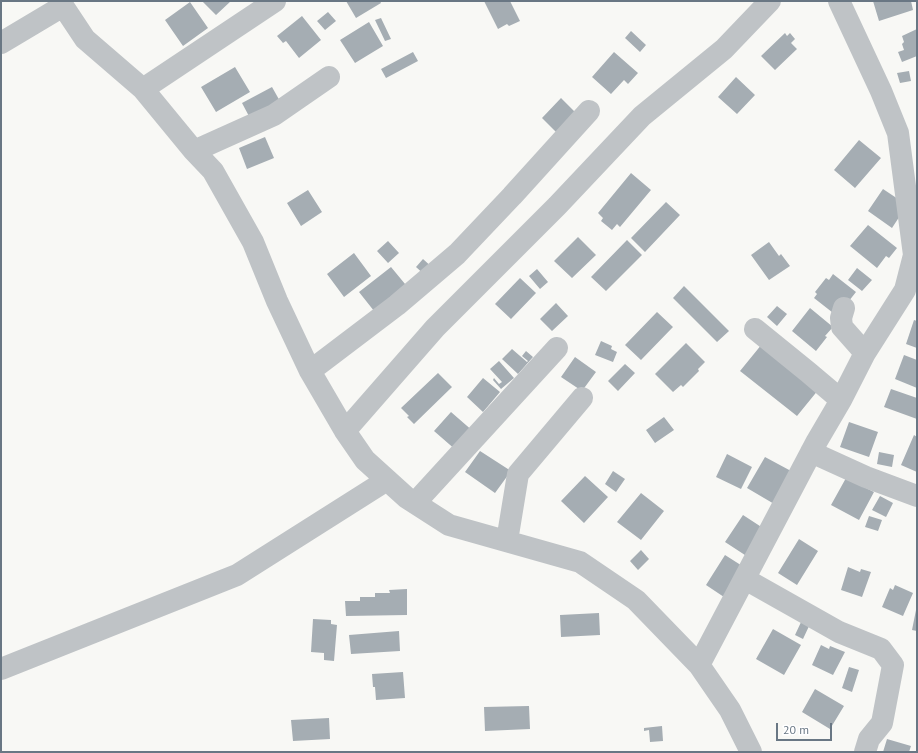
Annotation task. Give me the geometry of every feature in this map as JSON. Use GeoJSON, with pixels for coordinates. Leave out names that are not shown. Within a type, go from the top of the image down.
{"type":"FeatureCollection","features":[{"type":"Feature","properties":{"kind":"street"},"geometry":{"type":"LineString","coordinates":[[143,89],[275,1]]}},
{"type":"Feature","properties":{"kind":"street"},"geometry":{"type":"LineString","coordinates":[[345,431],[435,328],[557,206],[642,116],[724,49],[770,1]]}},
{"type":"Feature","properties":{"kind":"street"},"geometry":{"type":"LineString","coordinates":[[700,665],[811,452],[841,400],[865,353],[905,290],[914,255],[898,133],[881,91],[839,1]]}},
{"type":"Feature","properties":{"kind":"street"},"geometry":{"type":"LineString","coordinates":[[1,43],[62,4],[85,40],[143,89],[194,151],[213,171],[253,242],[277,301],[310,372],[345,431],[365,460],[407,498],[449,525],[580,562],[636,600],[700,665],[730,710],[750,752]]}},
{"type":"Feature","properties":{"kind":"street"},"geometry":{"type":"LineString","coordinates":[[194,151],[274,114],[329,77]]}},
{"type":"Feature","properties":{"kind":"street"},"geometry":{"type":"LineString","coordinates":[[310,372],[397,305],[457,254],[589,111]]}},
{"type":"Feature","properties":{"kind":"street"},"geometry":{"type":"LineString","coordinates":[[844,308],[841,318],[842,327],[865,353]]}},
{"type":"Feature","properties":{"kind":"street"},"geometry":{"type":"LineString","coordinates":[[755,330],[841,400]]}},
{"type":"Feature","properties":{"kind":"street"},"geometry":{"type":"LineString","coordinates":[[415,503],[557,348]]}},
{"type":"Feature","properties":{"kind":"street"},"geometry":{"type":"LineString","coordinates":[[507,541],[518,474],[582,398]]}},
{"type":"Feature","properties":{"kind":"street"},"geometry":{"type":"LineString","coordinates":[[811,452],[866,477],[917,496]]}},
{"type":"Feature","properties":{"kind":"street"},"geometry":{"type":"LineString","coordinates":[[1,669],[237,575],[387,480]]}},
{"type":"Feature","properties":{"kind":"street"},"geometry":{"type":"LineString","coordinates":[[745,580],[839,632],[881,649],[893,665],[882,723],[869,739],[865,752]]}},
{"type":"Feature","properties":{"kind":"building"},"geometry":{"type":"Polygon","coordinates":[[[202,1],[231,1],[216,15],[202,1]]]}},
{"type":"Feature","properties":{"kind":"building"},"geometry":{"type":"Polygon","coordinates":[[[346,1],[380,1],[381,3],[356,18],[346,1]]]}},
{"type":"Feature","properties":{"kind":"building"},"geometry":{"type":"Polygon","coordinates":[[[484,1],[510,1],[520,21],[509,26],[507,24],[498,29],[484,1]]]}},
{"type":"Feature","properties":{"kind":"building"},"geometry":{"type":"Polygon","coordinates":[[[873,1],[911,1],[913,10],[879,21],[873,1]]]}},
{"type":"Feature","properties":{"kind":"building"},"geometry":{"type":"Polygon","coordinates":[[[190,2],[208,28],[183,46],[165,20],[190,2]]]}},
{"type":"Feature","properties":{"kind":"building"},"geometry":{"type":"Polygon","coordinates":[[[328,12],[336,21],[325,30],[317,21],[328,12]]]}},
{"type":"Feature","properties":{"kind":"building"},"geometry":{"type":"Polygon","coordinates":[[[302,16],[321,40],[299,58],[286,41],[283,43],[277,36],[302,16]]]}},
{"type":"Feature","properties":{"kind":"building"},"geometry":{"type":"Polygon","coordinates":[[[381,18],[391,39],[385,41],[375,20],[381,18]]]}},
{"type":"Feature","properties":{"kind":"building"},"geometry":{"type":"Polygon","coordinates":[[[369,22],[383,46],[355,63],[340,40],[369,22]]]}},
{"type":"Feature","properties":{"kind":"building"},"geometry":{"type":"Polygon","coordinates":[[[917,29],[917,56],[902,62],[898,52],[904,50],[902,36],[917,29]]]}},
{"type":"Feature","properties":{"kind":"building"},"geometry":{"type":"Polygon","coordinates":[[[631,31],[646,45],[640,52],[625,38],[631,31]]]}},
{"type":"Feature","properties":{"kind":"building"},"geometry":{"type":"Polygon","coordinates":[[[785,33],[787,36],[790,33],[795,39],[791,43],[797,49],[775,70],[761,56],[785,33]]]}},
{"type":"Feature","properties":{"kind":"building"},"geometry":{"type":"Polygon","coordinates":[[[413,52],[418,61],[386,78],[381,69],[413,52]]]}},
{"type":"Feature","properties":{"kind":"building"},"geometry":{"type":"Polygon","coordinates":[[[614,52],[638,73],[628,84],[624,80],[611,94],[592,77],[614,52]]]}},
{"type":"Feature","properties":{"kind":"building"},"geometry":{"type":"Polygon","coordinates":[[[235,67],[250,92],[216,112],[201,87],[235,67]]]}},
{"type":"Feature","properties":{"kind":"building"},"geometry":{"type":"Polygon","coordinates":[[[909,71],[911,81],[900,83],[897,73],[909,71]]]}},
{"type":"Feature","properties":{"kind":"building"},"geometry":{"type":"Polygon","coordinates":[[[736,77],[755,95],[737,114],[718,97],[736,77]]]}},
{"type":"Feature","properties":{"kind":"building"},"geometry":{"type":"Polygon","coordinates":[[[272,87],[281,103],[251,120],[242,103],[272,87]]]}},
{"type":"Feature","properties":{"kind":"building"},"geometry":{"type":"Polygon","coordinates":[[[561,98],[576,113],[558,134],[542,118],[561,98]]]}},
{"type":"Feature","properties":{"kind":"building"},"geometry":{"type":"Polygon","coordinates":[[[265,137],[274,158],[247,169],[239,148],[265,137]]]}},
{"type":"Feature","properties":{"kind":"building"},"geometry":{"type":"Polygon","coordinates":[[[859,140],[881,158],[855,188],[834,170],[859,140]]]}},
{"type":"Feature","properties":{"kind":"building"},"geometry":{"type":"Polygon","coordinates":[[[631,173],[651,190],[620,227],[617,224],[612,230],[601,221],[603,218],[598,213],[631,173]]]}},
{"type":"Feature","properties":{"kind":"building"},"geometry":{"type":"Polygon","coordinates":[[[883,189],[907,205],[892,228],[868,211],[883,189]]]}},
{"type":"Feature","properties":{"kind":"building"},"geometry":{"type":"Polygon","coordinates":[[[308,190],[322,212],[301,226],[287,203],[308,190]]]}},
{"type":"Feature","properties":{"kind":"building"},"geometry":{"type":"Polygon","coordinates":[[[666,202],[680,215],[645,252],[631,238],[666,202]]]}},
{"type":"Feature","properties":{"kind":"building"},"geometry":{"type":"Polygon","coordinates":[[[868,225],[897,248],[889,258],[886,256],[877,268],[850,246],[868,225]]]}},
{"type":"Feature","properties":{"kind":"building"},"geometry":{"type":"Polygon","coordinates":[[[578,237],[596,255],[572,278],[554,261],[578,237]]]}},
{"type":"Feature","properties":{"kind":"building"},"geometry":{"type":"Polygon","coordinates":[[[627,240],[642,255],[606,291],[591,277],[627,240]]]}},
{"type":"Feature","properties":{"kind":"building"},"geometry":{"type":"Polygon","coordinates":[[[388,241],[399,253],[388,263],[377,251],[388,241]]]}},
{"type":"Feature","properties":{"kind":"building"},"geometry":{"type":"Polygon","coordinates":[[[769,242],[779,256],[781,254],[790,266],[769,280],[751,255],[769,242]]]}},
{"type":"Feature","properties":{"kind":"building"},"geometry":{"type":"Polygon","coordinates":[[[354,253],[371,276],[344,297],[327,274],[354,253]]]}},
{"type":"Feature","properties":{"kind":"building"},"geometry":{"type":"Polygon","coordinates":[[[423,259],[434,269],[427,277],[416,267],[423,259]]]}},
{"type":"Feature","properties":{"kind":"building"},"geometry":{"type":"Polygon","coordinates":[[[391,267],[410,290],[378,316],[359,292],[391,267]]]}},
{"type":"Feature","properties":{"kind":"building"},"geometry":{"type":"Polygon","coordinates":[[[857,268],[872,280],[862,291],[848,280],[857,268]]]}},
{"type":"Feature","properties":{"kind":"building"},"geometry":{"type":"Polygon","coordinates":[[[537,269],[548,282],[540,289],[529,276],[537,269]]]}},
{"type":"Feature","properties":{"kind":"building"},"geometry":{"type":"Polygon","coordinates":[[[833,274],[856,292],[837,316],[814,298],[817,294],[815,292],[826,278],[829,280],[833,274]]]}},
{"type":"Feature","properties":{"kind":"building"},"geometry":{"type":"Polygon","coordinates":[[[520,278],[536,293],[511,319],[495,304],[520,278]]]}},
{"type":"Feature","properties":{"kind":"building"},"geometry":{"type":"Polygon","coordinates":[[[684,286],[729,331],[717,342],[673,298],[684,286]]]}},
{"type":"Feature","properties":{"kind":"building"},"geometry":{"type":"Polygon","coordinates":[[[556,303],[568,316],[552,331],[540,319],[556,303]]]}},
{"type":"Feature","properties":{"kind":"building"},"geometry":{"type":"Polygon","coordinates":[[[777,306],[787,314],[777,326],[767,317],[777,306]]]}},
{"type":"Feature","properties":{"kind":"building"},"geometry":{"type":"Polygon","coordinates":[[[810,308],[833,327],[825,336],[827,337],[816,351],[792,331],[810,308]]]}},
{"type":"Feature","properties":{"kind":"building"},"geometry":{"type":"Polygon","coordinates":[[[657,312],[673,327],[641,360],[625,345],[657,312]]]}},
{"type":"Feature","properties":{"kind":"building"},"geometry":{"type":"Polygon","coordinates":[[[914,320],[917,321],[917,348],[906,344],[914,320]]]}},
{"type":"Feature","properties":{"kind":"building"},"geometry":{"type":"Polygon","coordinates":[[[601,341],[612,346],[611,349],[617,352],[613,362],[595,355],[601,341]]]}},
{"type":"Feature","properties":{"kind":"building"},"geometry":{"type":"Polygon","coordinates":[[[686,343],[705,362],[698,369],[699,371],[683,387],[681,385],[673,392],[655,374],[686,343]]]}},
{"type":"Feature","properties":{"kind":"building"},"geometry":{"type":"Polygon","coordinates":[[[762,344],[819,389],[797,416],[740,371],[762,344]]]}},
{"type":"Feature","properties":{"kind":"building"},"geometry":{"type":"Polygon","coordinates":[[[512,349],[527,362],[528,361],[522,356],[526,351],[533,357],[518,374],[502,359],[512,349]]]}},
{"type":"Feature","properties":{"kind":"building"},"geometry":{"type":"Polygon","coordinates":[[[904,355],[917,360],[917,388],[895,379],[904,355]]]}},
{"type":"Feature","properties":{"kind":"building"},"geometry":{"type":"Polygon","coordinates":[[[575,357],[596,372],[582,391],[561,377],[575,357]]]}},
{"type":"Feature","properties":{"kind":"building"},"geometry":{"type":"Polygon","coordinates":[[[499,361],[514,378],[501,389],[493,380],[494,378],[499,384],[502,382],[490,369],[499,361]]]}},
{"type":"Feature","properties":{"kind":"building"},"geometry":{"type":"Polygon","coordinates":[[[625,364],[635,373],[618,391],[608,381],[625,364]]]}},
{"type":"Feature","properties":{"kind":"building"},"geometry":{"type":"Polygon","coordinates":[[[438,373],[452,387],[414,424],[401,408],[438,373]]]}},
{"type":"Feature","properties":{"kind":"building"},"geometry":{"type":"Polygon","coordinates":[[[483,378],[500,392],[483,412],[467,397],[483,378]]]}},
{"type":"Feature","properties":{"kind":"building"},"geometry":{"type":"Polygon","coordinates":[[[891,389],[917,398],[917,419],[884,407],[891,389]]]}},
{"type":"Feature","properties":{"kind":"building"},"geometry":{"type":"Polygon","coordinates":[[[451,412],[474,432],[457,451],[434,431],[451,412]]]}},
{"type":"Feature","properties":{"kind":"building"},"geometry":{"type":"Polygon","coordinates":[[[664,417],[674,430],[655,443],[646,430],[664,417]]]}},
{"type":"Feature","properties":{"kind":"building"},"geometry":{"type":"Polygon","coordinates":[[[849,422],[878,432],[869,457],[840,447],[849,422]]]}},
{"type":"Feature","properties":{"kind":"building"},"geometry":{"type":"Polygon","coordinates":[[[914,435],[917,437],[917,472],[901,465],[914,435]]]}},
{"type":"Feature","properties":{"kind":"building"},"geometry":{"type":"Polygon","coordinates":[[[480,451],[511,471],[495,493],[465,472],[480,451]]]}},
{"type":"Feature","properties":{"kind":"building"},"geometry":{"type":"Polygon","coordinates":[[[879,452],[894,455],[892,467],[877,464],[879,452]]]}},
{"type":"Feature","properties":{"kind":"building"},"geometry":{"type":"Polygon","coordinates":[[[727,454],[752,467],[741,489],[716,477],[727,454]]]}},
{"type":"Feature","properties":{"kind":"building"},"geometry":{"type":"Polygon","coordinates":[[[765,457],[791,471],[781,508],[747,488],[765,457]]]}},
{"type":"Feature","properties":{"kind":"building"},"geometry":{"type":"Polygon","coordinates":[[[613,471],[625,479],[616,492],[605,484],[613,471]]]}},
{"type":"Feature","properties":{"kind":"building"},"geometry":{"type":"Polygon","coordinates":[[[585,476],[608,497],[584,523],[561,501],[585,476]]]}},
{"type":"Feature","properties":{"kind":"building"},"geometry":{"type":"Polygon","coordinates":[[[846,478],[874,492],[859,520],[831,505],[846,478]]]}},
{"type":"Feature","properties":{"kind":"building"},"geometry":{"type":"Polygon","coordinates":[[[641,493],[664,511],[641,540],[617,522],[641,493]]]}},
{"type":"Feature","properties":{"kind":"building"},"geometry":{"type":"Polygon","coordinates":[[[880,496],[893,503],[886,517],[872,510],[880,496]]]}},
{"type":"Feature","properties":{"kind":"building"},"geometry":{"type":"Polygon","coordinates":[[[743,515],[766,530],[748,557],[725,542],[743,515]]]}},
{"type":"Feature","properties":{"kind":"building"},"geometry":{"type":"Polygon","coordinates":[[[869,516],[882,520],[878,531],[865,527],[869,516]]]}},
{"type":"Feature","properties":{"kind":"building"},"geometry":{"type":"Polygon","coordinates":[[[799,539],[818,551],[797,585],[778,573],[799,539]]]}},
{"type":"Feature","properties":{"kind":"building"},"geometry":{"type":"Polygon","coordinates":[[[641,550],[649,559],[638,570],[630,561],[641,550]]]}},
{"type":"Feature","properties":{"kind":"building"},"geometry":{"type":"Polygon","coordinates":[[[725,555],[747,569],[727,599],[706,585],[725,555]]]}},
{"type":"Feature","properties":{"kind":"building"},"geometry":{"type":"Polygon","coordinates":[[[848,567],[860,572],[861,569],[871,572],[862,597],[841,590],[848,567]]]}},
{"type":"Feature","properties":{"kind":"building"},"geometry":{"type":"Polygon","coordinates":[[[895,585],[913,593],[903,616],[882,607],[890,588],[893,590],[895,585]]]}},
{"type":"Feature","properties":{"kind":"building"},"geometry":{"type":"Polygon","coordinates":[[[407,589],[407,615],[346,616],[345,601],[360,601],[360,597],[375,597],[375,593],[390,593],[389,590],[407,589]]]}},
{"type":"Feature","properties":{"kind":"building"},"geometry":{"type":"Polygon","coordinates":[[[916,610],[917,611],[917,631],[912,630],[916,610]]]}},
{"type":"Feature","properties":{"kind":"building"},"geometry":{"type":"Polygon","coordinates":[[[599,613],[600,635],[561,637],[560,615],[599,613]]]}},
{"type":"Feature","properties":{"kind":"building"},"geometry":{"type":"Polygon","coordinates":[[[313,619],[331,620],[331,624],[337,625],[334,661],[324,660],[324,653],[311,652],[313,619]]]}},
{"type":"Feature","properties":{"kind":"building"},"geometry":{"type":"Polygon","coordinates":[[[802,620],[810,624],[803,639],[795,635],[802,620]]]}},
{"type":"Feature","properties":{"kind":"building"},"geometry":{"type":"Polygon","coordinates":[[[773,629],[801,645],[784,675],[756,659],[773,629]]]}},
{"type":"Feature","properties":{"kind":"building"},"geometry":{"type":"Polygon","coordinates":[[[399,631],[400,651],[351,654],[349,635],[399,631]]]}},
{"type":"Feature","properties":{"kind":"building"},"geometry":{"type":"Polygon","coordinates":[[[821,645],[829,649],[830,646],[845,652],[833,675],[812,665],[821,645]]]}},
{"type":"Feature","properties":{"kind":"building"},"geometry":{"type":"Polygon","coordinates":[[[849,667],[859,670],[852,692],[842,688],[849,667]]]}},
{"type":"Feature","properties":{"kind":"building"},"geometry":{"type":"Polygon","coordinates":[[[403,672],[405,698],[376,700],[372,674],[403,672]]]}},
{"type":"Feature","properties":{"kind":"building"},"geometry":{"type":"Polygon","coordinates":[[[815,689],[844,706],[830,729],[802,712],[815,689]]]}},
{"type":"Feature","properties":{"kind":"building"},"geometry":{"type":"Polygon","coordinates":[[[529,706],[530,729],[485,731],[484,707],[529,706]]]}},
{"type":"Feature","properties":{"kind":"building"},"geometry":{"type":"Polygon","coordinates":[[[329,718],[330,739],[293,741],[291,720],[329,718]]]}},
{"type":"Feature","properties":{"kind":"building"},"geometry":{"type":"Polygon","coordinates":[[[662,726],[663,741],[650,742],[649,730],[644,731],[644,728],[662,726]]]}},
{"type":"Feature","properties":{"kind":"building"},"geometry":{"type":"Polygon","coordinates":[[[887,739],[911,746],[909,752],[883,752],[887,739]]]}}]}
